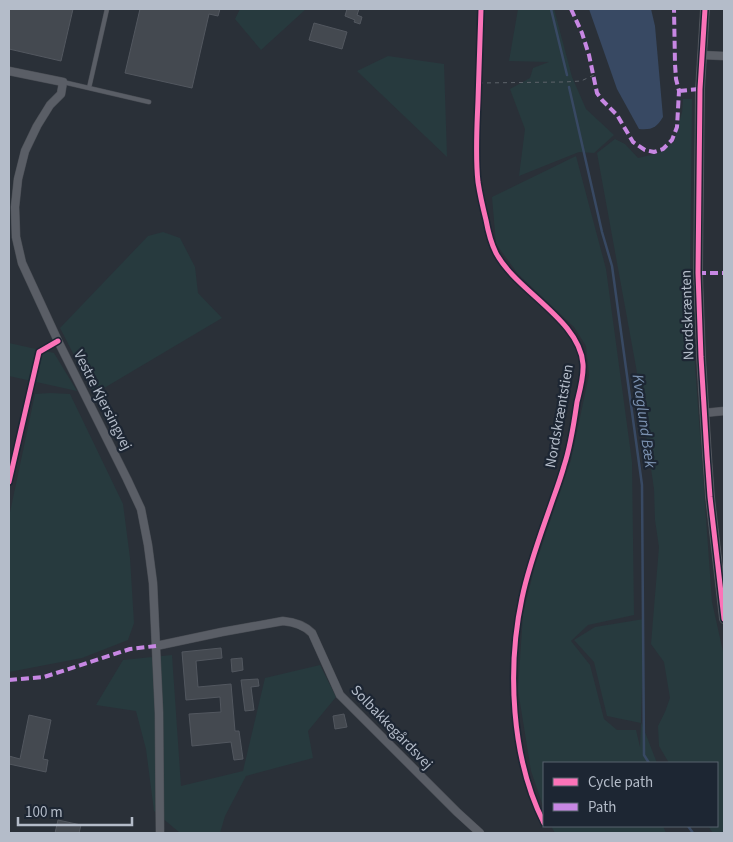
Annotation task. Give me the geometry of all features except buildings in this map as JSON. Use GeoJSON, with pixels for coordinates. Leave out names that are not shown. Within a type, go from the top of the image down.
{"type":"FeatureCollection","features":[{"type":"Feature","properties":{"kind":"street","name":"Nordskrænten"},"geometry":{"type":"LineString","coordinates":[[705,9],[700,89],[698,273],[710,497],[724,614]]}},
{"type":"Feature","properties":{"kind":"street"},"geometry":{"type":"LineString","coordinates":[[702,55],[724,56]]}},
{"type":"Feature","properties":{"kind":"street"},"geometry":{"type":"LineString","coordinates":[[9,71],[63,82]]}},
{"type":"Feature","properties":{"kind":"street","name":"Vestre Kjersingvej"},"geometry":{"type":"LineString","coordinates":[[63,82],[61,94],[50,105],[25,151],[18,179],[15,207],[16,237],[22,263],[58,341],[128,479],[141,509],[153,583],[159,713],[160,833]]}},
{"type":"Feature","properties":{"kind":"street"},"geometry":{"type":"LineString","coordinates":[[704,413],[724,411]]}},
{"type":"Feature","properties":{"kind":"street","name":"Solbakkegårdsvej"},"geometry":{"type":"LineString","coordinates":[[156,646],[283,621],[307,628],[312,633],[340,695],[480,833]]}},
{"type":"Feature","properties":{"kind":"lane"},"geometry":{"type":"LineString","coordinates":[[89,88],[106,9]]}},
{"type":"Feature","properties":{"kind":"lane"},"geometry":{"type":"LineString","coordinates":[[63,82],[149,102]]}},
{"type":"Feature","properties":{"kind":"path"},"geometry":{"type":"LineString","coordinates":[[478,91],[479,73]]}},
{"type":"Feature","properties":{"kind":"path"},"geometry":{"type":"LineString","coordinates":[[479,83],[581,81],[594,75]]}},
{"type":"Feature","properties":{"kind":"green space"},"geometry":{"type":"Polygon","coordinates":[[[240,9],[306,9],[261,50],[235,19],[240,9]]]}},
{"type":"Feature","properties":{"kind":"green space"},"geometry":{"type":"Polygon","coordinates":[[[518,9],[554,9],[572,77],[586,109],[614,135],[594,153],[579,152],[519,176],[525,129],[510,89],[530,78],[533,68],[549,62],[509,61],[518,9]]]}},
{"type":"Feature","properties":{"kind":"green space"},"geometry":{"type":"Polygon","coordinates":[[[388,56],[444,64],[447,157],[357,71],[388,56]]]}},
{"type":"Feature","properties":{"kind":"green space"},"geometry":{"type":"Polygon","coordinates":[[[683,99],[692,99],[690,295],[712,602],[724,656],[724,833],[713,833],[709,827],[718,827],[718,762],[668,762],[659,746],[658,726],[670,698],[664,662],[651,644],[659,547],[655,520],[654,489],[636,367],[597,153],[615,139],[625,144],[638,158],[659,153],[674,142],[682,112],[683,99]]]}},
{"type":"Feature","properties":{"kind":"green space"},"geometry":{"type":"Polygon","coordinates":[[[576,156],[606,269],[632,462],[634,615],[588,625],[571,641],[590,665],[604,719],[617,730],[636,730],[640,747],[641,723],[607,716],[594,662],[574,640],[595,627],[644,619],[641,722],[657,762],[543,762],[543,806],[531,771],[518,690],[523,614],[535,566],[571,460],[589,375],[586,346],[574,327],[518,274],[496,244],[492,197],[576,156]]]}},
{"type":"Feature","properties":{"kind":"green space"},"geometry":{"type":"Polygon","coordinates":[[[163,232],[180,238],[195,267],[198,293],[222,318],[94,394],[60,328],[148,236],[163,232]]]}},
{"type":"Feature","properties":{"kind":"green space"},"geometry":{"type":"Polygon","coordinates":[[[9,343],[54,353],[77,391],[9,376],[9,343]]]}},
{"type":"Feature","properties":{"kind":"green space"},"geometry":{"type":"Polygon","coordinates":[[[35,394],[70,394],[123,504],[130,558],[134,623],[128,640],[82,658],[9,672],[9,517],[35,394]]]}},
{"type":"Feature","properties":{"kind":"green space"},"geometry":{"type":"Polygon","coordinates":[[[172,655],[181,786],[243,771],[265,678],[320,665],[336,697],[308,731],[313,758],[246,776],[225,816],[220,833],[180,833],[154,811],[146,749],[136,711],[96,705],[123,660],[172,655]]]}},
{"type":"Feature","properties":{"kind":"green space"},"geometry":{"type":"Polygon","coordinates":[[[552,827],[663,827],[666,833],[555,833],[552,827]]]}},
{"type":"Feature","properties":{"kind":"water"},"geometry":{"type":"Polygon","coordinates":[[[589,9],[651,9],[655,26],[663,117],[653,128],[639,129],[617,89],[589,9]]]}},
{"type":"Feature","properties":{"kind":"waterway","name":"Kvaglund Bæk"},"geometry":{"type":"LineString","coordinates":[[551,9],[567,75]]}},
{"type":"Feature","properties":{"kind":"waterway","name":"Kvaglund Bæk"},"geometry":{"type":"LineString","coordinates":[[569,87],[602,232],[612,266],[642,485],[644,755],[648,762]]}},
{"type":"Feature","properties":{"kind":"waterway","name":"Kvaglund Bæk"},"geometry":{"type":"LineString","coordinates":[[689,827],[693,833]]}},
{"type":"Feature","properties":{"kind":"marked path"},"geometry":{"type":"LineString","coordinates":[[571,9],[589,55],[597,93],[617,115],[633,142],[645,150],[654,152],[663,149],[672,140],[677,127],[679,91],[675,64],[674,9]]}},
{"type":"Feature","properties":{"kind":"marked path"},"geometry":{"type":"LineString","coordinates":[[679,91],[700,89]]}},
{"type":"Feature","properties":{"kind":"marked path"},"geometry":{"type":"LineString","coordinates":[[698,273],[724,273]]}},
{"type":"Feature","properties":{"kind":"marked path"},"geometry":{"type":"LineString","coordinates":[[9,680],[44,677],[130,649],[156,646]]}},
{"type":"Feature","properties":{"kind":"cycle path","name":"Nordskræntstien"},"geometry":{"type":"LineString","coordinates":[[481,9],[477,172],[490,237],[496,253],[505,267],[571,333],[579,348],[583,364],[569,450],[525,585],[517,625],[514,654],[515,712],[519,742],[533,798],[543,821]]}},
{"type":"Feature","properties":{"kind":"cycle path"},"geometry":{"type":"LineString","coordinates":[[705,9],[700,89],[698,273],[710,497],[724,619]]}},
{"type":"Feature","properties":{"kind":"cycle path"},"geometry":{"type":"LineString","coordinates":[[9,482],[39,352],[58,341]]}}]}
